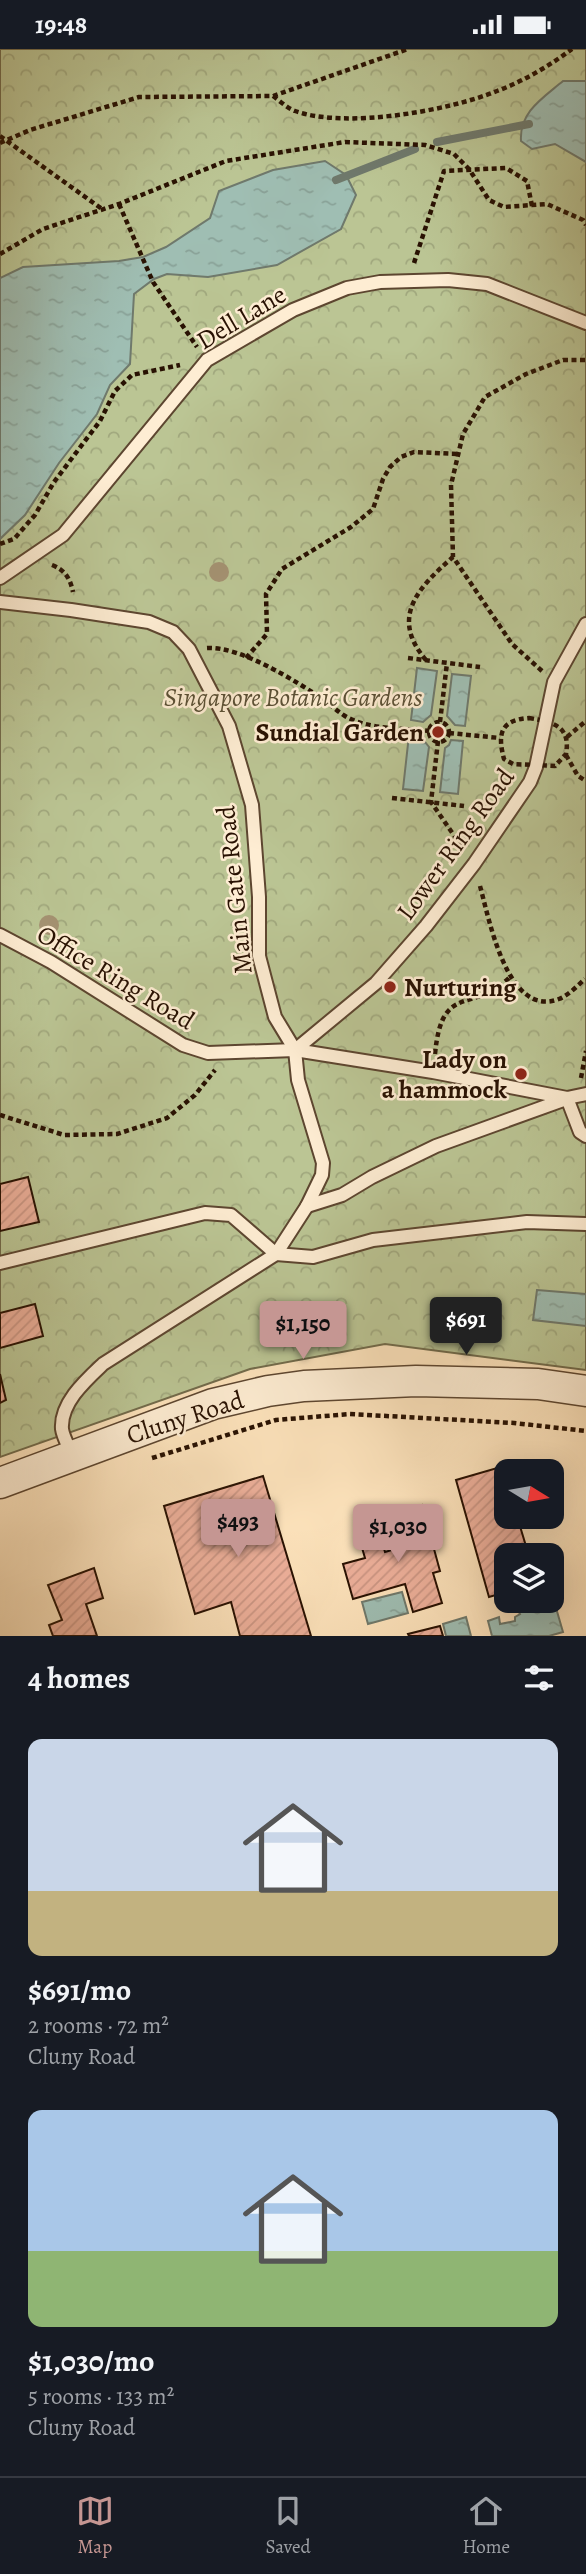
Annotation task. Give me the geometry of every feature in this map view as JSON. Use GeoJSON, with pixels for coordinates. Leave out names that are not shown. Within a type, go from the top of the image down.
{"type":"FeatureCollection","features":[{"type":"Feature","properties":{"kind":"street","name":"Cluny Road"},"geometry":{"type":"LineString","coordinates":[[0,1483],[214,1404],[268,1391],[304,1386],[429,1382],[538,1384],[586,1391]]}},
{"type":"Feature","properties":{"kind":"lane","name":"Dell Lane"},"geometry":{"type":"LineString","coordinates":[[0,578],[63,535],[206,360],[293,310],[347,288],[380,282],[448,279],[487,284],[586,323]]}},
{"type":"Feature","properties":{"kind":"lane","name":"Main Gate Road"},"geometry":{"type":"LineString","coordinates":[[0,602],[149,622],[173,632],[189,649],[229,726],[252,805],[259,897],[259,955],[275,1017],[295,1050],[298,1080],[323,1163],[322,1175],[307,1206],[276,1254],[103,1364],[80,1386],[68,1403],[62,1428],[72,1456]]}},
{"type":"Feature","properties":{"kind":"lane","name":"Lower Ring Road"},"geometry":{"type":"LineString","coordinates":[[295,1050],[376,982],[426,926],[474,864],[530,782],[536,767],[554,682],[586,624]]}},
{"type":"Feature","properties":{"kind":"lane","name":"Office Ring Road"},"geometry":{"type":"LineString","coordinates":[[0,935],[51,962],[183,1045],[208,1053],[295,1050],[433,1072],[567,1098]]}},
{"type":"Feature","properties":{"kind":"lane"},"geometry":{"type":"LineString","coordinates":[[307,1206],[342,1195],[436,1146],[567,1098],[586,1094]]}},
{"type":"Feature","properties":{"kind":"lane"},"geometry":{"type":"LineString","coordinates":[[567,1098],[580,1132],[586,1136]]}},
{"type":"Feature","properties":{"kind":"lane"},"geometry":{"type":"LineString","coordinates":[[0,1263],[205,1213],[231,1216],[276,1254],[313,1257],[373,1240],[527,1222],[586,1224]]}},
{"type":"Feature","properties":{"kind":"path"},"geometry":{"type":"LineString","coordinates":[[3,141],[30,130],[139,97],[273,96],[408,49]]}},
{"type":"Feature","properties":{"kind":"path"},"geometry":{"type":"LineString","coordinates":[[273,96],[294,110],[335,119],[381,118],[496,92],[543,70],[572,49]]}},
{"type":"Feature","properties":{"kind":"path"},"geometry":{"type":"LineString","coordinates":[[0,136],[3,141],[102,210]]}},
{"type":"Feature","properties":{"kind":"path"},"geometry":{"type":"LineString","coordinates":[[0,254],[43,229],[119,204],[226,160],[345,142],[425,145],[454,154],[469,169],[489,200],[504,207],[547,205],[583,220],[586,225]]}},
{"type":"Feature","properties":{"kind":"path"},"geometry":{"type":"LineString","coordinates":[[408,281],[444,171],[506,168],[527,181],[532,206]]}},
{"type":"Feature","properties":{"kind":"path"},"geometry":{"type":"LineString","coordinates":[[0,544],[14,539],[35,515],[54,482],[100,422],[115,391],[132,375],[206,360],[153,282],[119,204]]}},
{"type":"Feature","properties":{"kind":"path"},"geometry":{"type":"LineString","coordinates":[[554,682],[512,644],[453,558],[451,485],[463,434],[485,397],[526,374],[563,360],[586,360]]}},
{"type":"Feature","properties":{"kind":"path"},"geometry":{"type":"LineString","coordinates":[[246,658],[267,634],[266,594],[282,569],[352,527],[373,509],[383,479],[390,467],[401,457],[414,452],[429,451],[458,454]]}},
{"type":"Feature","properties":{"kind":"path"},"geometry":{"type":"LineString","coordinates":[[34,556],[60,568],[70,578],[73,591],[71,610]]}},
{"type":"Feature","properties":{"kind":"path"},"geometry":{"type":"LineString","coordinates":[[426,660],[417,650],[412,638],[410,610],[425,583],[453,558]]}},
{"type":"Feature","properties":{"kind":"path"},"geometry":{"type":"LineString","coordinates":[[189,649],[220,647],[246,658],[293,681],[346,717],[385,727],[429,731]]}},
{"type":"Feature","properties":{"kind":"path"},"geometry":{"type":"LineString","coordinates":[[408,658],[480,667]]}},
{"type":"Feature","properties":{"kind":"path"},"geometry":{"type":"LineString","coordinates":[[440,722],[447,663]]}},
{"type":"Feature","properties":{"kind":"path"},"geometry":{"type":"LineString","coordinates":[[536,767],[513,764],[505,759],[500,738],[502,730],[510,722],[529,718],[544,720]]}},
{"type":"Feature","properties":{"kind":"path"},"geometry":{"type":"LineString","coordinates":[[567,737],[586,721]]}},
{"type":"Feature","properties":{"kind":"path"},"geometry":{"type":"LineString","coordinates":[[440,722],[447,726],[449,733],[446,738],[438,741],[431,738],[429,731],[432,725],[440,722]]}},
{"type":"Feature","properties":{"kind":"path"},"geometry":{"type":"LineString","coordinates":[[449,733],[500,738]]}},
{"type":"Feature","properties":{"kind":"path"},"geometry":{"type":"LineString","coordinates":[[438,741],[431,802],[474,864],[498,954],[510,977],[528,995],[547,1002],[566,996],[586,979],[586,972]]}},
{"type":"Feature","properties":{"kind":"path"},"geometry":{"type":"LineString","coordinates":[[566,754],[578,776],[586,781]]}},
{"type":"Feature","properties":{"kind":"path"},"geometry":{"type":"LineString","coordinates":[[392,798],[464,806]]}},
{"type":"Feature","properties":{"kind":"path"},"geometry":{"type":"LineString","coordinates":[[433,1072],[437,1032],[442,1018],[451,1007],[464,1000],[492,992],[510,977]]}},
{"type":"Feature","properties":{"kind":"path"},"geometry":{"type":"LineString","coordinates":[[0,1115],[64,1135],[117,1134],[167,1118],[195,1095],[231,1052]]}},
{"type":"Feature","properties":{"kind":"path"},"geometry":{"type":"LineString","coordinates":[[140,1462],[276,1420],[350,1414],[514,1423],[586,1431]]}},
{"type":"Feature","properties":{"kind":"green space","name":"Singapore Botanic Gardens"},"geometry":{"type":"Polygon","coordinates":[[[0,49],[586,49],[586,1370],[385,1344],[250,1369],[0,1457],[0,49]]]}},
{"type":"Feature","properties":{"kind":"water"},"geometry":{"type":"Polygon","coordinates":[[[563,81],[586,81],[586,162],[555,144],[532,149],[521,141],[521,131],[528,114],[563,81]]]}},
{"type":"Feature","properties":{"kind":"water"},"geometry":{"type":"Polygon","coordinates":[[[325,161],[346,175],[356,195],[341,229],[277,265],[208,277],[167,274],[154,279],[134,294],[130,364],[110,385],[97,414],[59,463],[25,515],[0,539],[0,278],[23,267],[143,257],[166,247],[210,218],[219,191],[273,170],[325,161]]]}},
{"type":"Feature","properties":{"kind":"water"},"geometry":{"type":"Polygon","coordinates":[[[417,668],[437,671],[431,715],[423,722],[411,720],[417,668]]]}},
{"type":"Feature","properties":{"kind":"water"},"geometry":{"type":"Polygon","coordinates":[[[452,674],[471,676],[465,726],[455,725],[447,716],[452,674]]]}},
{"type":"Feature","properties":{"kind":"water"},"geometry":{"type":"Polygon","coordinates":[[[409,735],[421,737],[429,747],[423,791],[403,789],[409,735]]]}},
{"type":"Feature","properties":{"kind":"water"},"geometry":{"type":"Polygon","coordinates":[[[451,740],[463,741],[458,794],[440,792],[445,748],[451,740]]]}},
{"type":"Feature","properties":{"kind":"water"},"geometry":{"type":"Polygon","coordinates":[[[537,1290],[586,1294],[586,1326],[533,1320],[537,1290]]]}},
{"type":"Feature","properties":{"kind":"water"},"geometry":{"type":"Polygon","coordinates":[[[402,1592],[408,1613],[368,1624],[362,1602],[402,1592]]]}},
{"type":"Feature","properties":{"kind":"water"},"geometry":{"type":"Polygon","coordinates":[[[557,1613],[563,1632],[549,1636],[492,1636],[488,1621],[499,1617],[500,1624],[515,1621],[515,1617],[520,1614],[557,1613]]]}},
{"type":"Feature","properties":{"kind":"water"},"geometry":{"type":"Polygon","coordinates":[[[466,1617],[471,1636],[446,1636],[443,1624],[466,1617]]]}},
{"type":"Feature","properties":{"kind":"building"},"geometry":{"type":"Polygon","coordinates":[[[28,1177],[39,1222],[0,1231],[0,1184],[28,1177]]]}},
{"type":"Feature","properties":{"kind":"building"},"geometry":{"type":"Polygon","coordinates":[[[35,1304],[43,1336],[0,1348],[0,1313],[35,1304]]]}},
{"type":"Feature","properties":{"kind":"building"},"geometry":{"type":"Polygon","coordinates":[[[0,1374],[6,1400],[0,1403],[0,1374]]]}},
{"type":"Feature","properties":{"kind":"building"},"geometry":{"type":"Polygon","coordinates":[[[494,1469],[494,1529],[521,1529],[525,1543],[494,1543],[494,1596],[489,1597],[456,1480],[494,1469]]]}},
{"type":"Feature","properties":{"kind":"building"},"geometry":{"type":"Polygon","coordinates":[[[263,1476],[311,1636],[240,1636],[231,1602],[195,1614],[164,1506],[263,1476]]]}},
{"type":"Feature","properties":{"kind":"building"},"geometry":{"type":"Polygon","coordinates":[[[422,1505],[440,1571],[433,1573],[442,1603],[413,1612],[405,1584],[353,1599],[343,1564],[365,1558],[358,1534],[378,1528],[385,1552],[395,1549],[393,1541],[409,1536],[402,1511],[422,1505]]]}},
{"type":"Feature","properties":{"kind":"building"},"geometry":{"type":"Polygon","coordinates":[[[94,1568],[103,1598],[86,1604],[97,1636],[53,1636],[49,1625],[62,1620],[48,1585],[94,1568]]]}},
{"type":"Feature","properties":{"kind":"building"},"geometry":{"type":"Polygon","coordinates":[[[440,1626],[443,1636],[408,1634],[440,1626]]]}},
{"type":"Feature","properties":{"kind":"waterway"},"geometry":{"type":"LineString","coordinates":[[437,142],[529,124]]}},
{"type":"Feature","properties":{"kind":"waterway"},"geometry":{"type":"LineString","coordinates":[[336,180],[415,149]]}},
{"type":"Feature","properties":{"kind":"place","name":"Sundial Garden"},"geometry":{"type":"Point","coordinates":[438,732]}},
{"type":"Feature","properties":{"kind":"place","name":"Nurturing"},"geometry":{"type":"Point","coordinates":[390,987]}},
{"type":"Feature","properties":{"kind":"place","name":"Lady on a hammock"},"geometry":{"type":"Point","coordinates":[521,1074]}}]}
